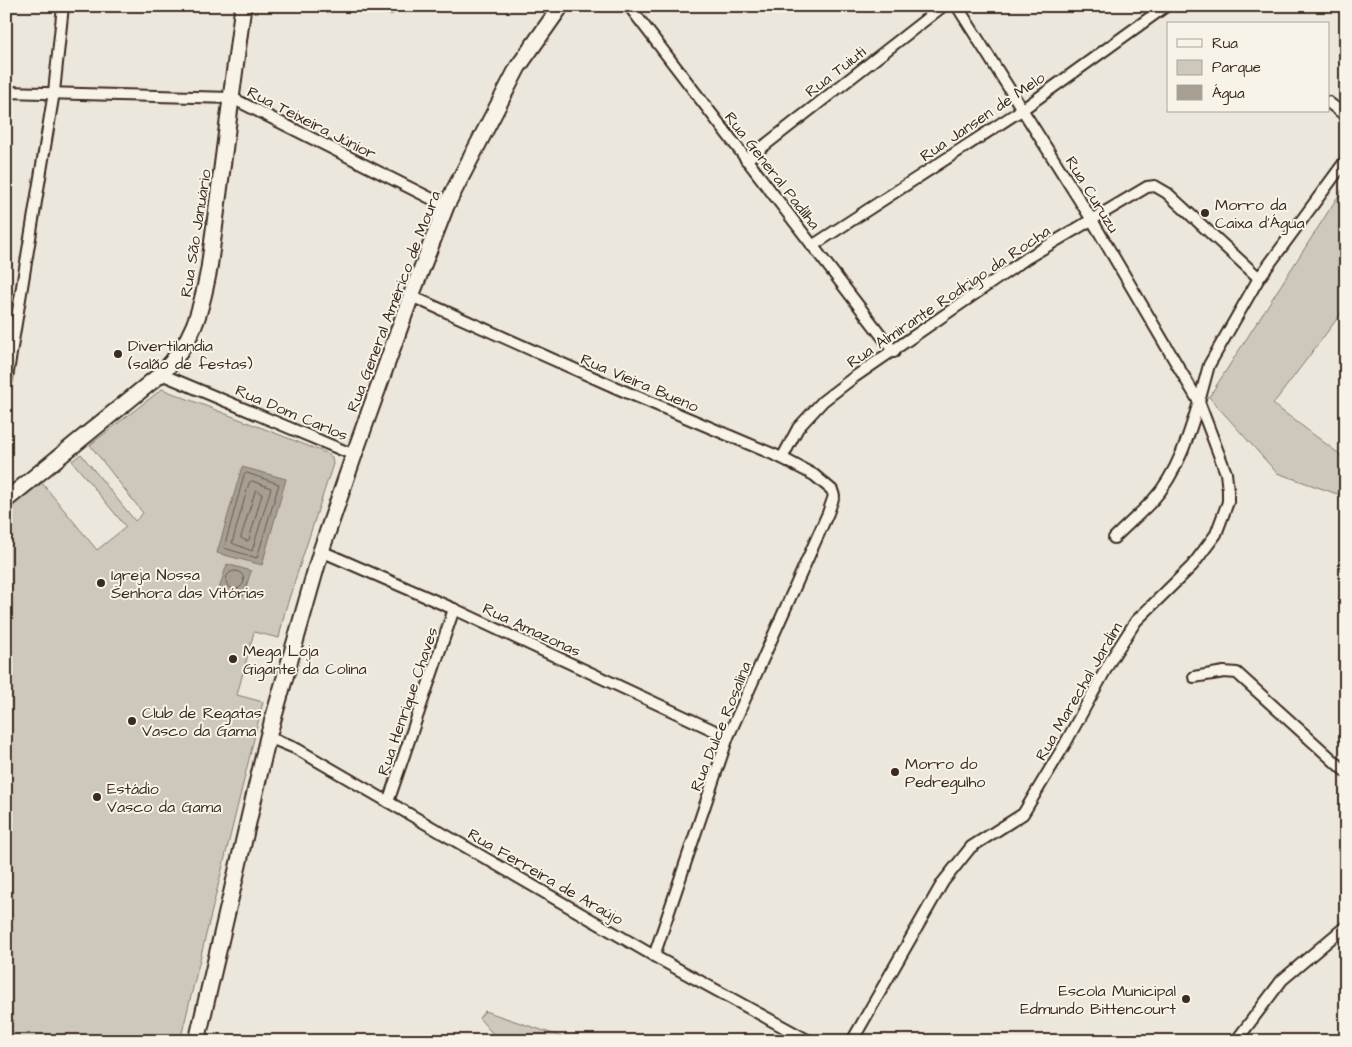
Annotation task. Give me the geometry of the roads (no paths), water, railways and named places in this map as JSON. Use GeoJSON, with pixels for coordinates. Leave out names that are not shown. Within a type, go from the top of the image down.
{"type":"FeatureCollection","features":[{"type":"Feature","properties":{"kind":"street"},"geometry":{"type":"LineString","coordinates":[[6,384],[54,92],[63,6]]}},
{"type":"Feature","properties":{"kind":"street","name":"Rua São Januário"},"geometry":{"type":"LineString","coordinates":[[6,500],[162,374],[178,358],[191,335],[202,306],[209,269],[243,6]]}},
{"type":"Feature","properties":{"kind":"street"},"geometry":{"type":"LineString","coordinates":[[374,6],[390,8]]}},
{"type":"Feature","properties":{"kind":"street","name":"Rua General Américo de Moura"},"geometry":{"type":"LineString","coordinates":[[197,1041],[268,738],[322,552],[354,455],[410,296],[446,206],[518,67],[561,6]]}},
{"type":"Feature","properties":{"kind":"street","name":"Rua General Padilha"},"geometry":{"type":"LineString","coordinates":[[629,6],[894,352]]}},
{"type":"Feature","properties":{"kind":"street","name":"Rua Tuiuti"},"geometry":{"type":"LineString","coordinates":[[746,160],[943,6]]}},
{"type":"Feature","properties":{"kind":"street","name":"Rua Curuzu"},"geometry":{"type":"LineString","coordinates":[[956,6],[1092,220],[1199,402]]}},
{"type":"Feature","properties":{"kind":"street","name":"Rua Jansen de Melo"},"geometry":{"type":"LineString","coordinates":[[812,246],[1023,109],[1166,6]]}},
{"type":"Feature","properties":{"kind":"street","name":"Rua Teixeira Júnior"},"geometry":{"type":"LineString","coordinates":[[6,92],[232,98],[446,206]]}},
{"type":"Feature","properties":{"kind":"street"},"geometry":{"type":"LineString","coordinates":[[1330,104],[1346,116]]}},
{"type":"Feature","properties":{"kind":"street"},"geometry":{"type":"LineString","coordinates":[[1114,538],[1154,499],[1166,482],[1190,433],[1209,366],[1259,278],[1346,160]]}},
{"type":"Feature","properties":{"kind":"street","name":"Rua Almirante Rodrigo da Rocha"},"geometry":{"type":"LineString","coordinates":[[782,458],[798,428],[823,401],[1027,258],[1147,187],[1155,186],[1167,192],[1259,278]]}},
{"type":"Feature","properties":{"kind":"street","name":"Rua Vieira Bueno"},"geometry":{"type":"LineString","coordinates":[[410,296],[619,389],[782,458],[814,475],[832,490],[834,496],[828,513]]}},
{"type":"Feature","properties":{"kind":"street","name":"Rua Dom Carlos"},"geometry":{"type":"LineString","coordinates":[[162,374],[354,455]]}},
{"type":"Feature","properties":{"kind":"street","name":"Rua Marechal Jardim"},"geometry":{"type":"LineString","coordinates":[[852,1041],[943,882],[971,847],[1023,814],[1065,744],[1112,658],[1136,621],[1192,566],[1216,534],[1228,502],[1226,473],[1199,402]]}},
{"type":"Feature","properties":{"kind":"street","name":"Rua Dulce Rosalina"},"geometry":{"type":"LineString","coordinates":[[654,956],[728,737],[828,513]]}},
{"type":"Feature","properties":{"kind":"street","name":"Rua Amazonas"},"geometry":{"type":"LineString","coordinates":[[322,552],[454,609],[728,737]]}},
{"type":"Feature","properties":{"kind":"street","name":"Rua Henrique Chaves"},"geometry":{"type":"LineString","coordinates":[[388,802],[454,609]]}},
{"type":"Feature","properties":{"kind":"street"},"geometry":{"type":"LineString","coordinates":[[1194,677],[1224,672],[1237,673],[1346,772]]}},
{"type":"Feature","properties":{"kind":"street","name":"Rua Ferreira de Araújo"},"geometry":{"type":"LineString","coordinates":[[268,738],[297,749],[654,956],[809,1041]]}},
{"type":"Feature","properties":{"kind":"street"},"geometry":{"type":"LineString","coordinates":[[1236,1041],[1282,980],[1346,926]]}},
{"type":"Feature","properties":{"kind":"water"},"geometry":{"type":"Polygon","coordinates":[[[242,467],[286,479],[262,565],[217,553],[242,467]]]}},
{"type":"Feature","properties":{"kind":"water"},"geometry":{"type":"Polygon","coordinates":[[[227,564],[251,571],[243,597],[219,589],[227,564]]]}},
{"type":"Feature","properties":{"kind":"place","name":"Morro da Caixa d'Água"},"geometry":{"type":"Point","coordinates":[1205,213]}},
{"type":"Feature","properties":{"kind":"place","name":"Divertilandia (salão de festas)"},"geometry":{"type":"Point","coordinates":[118,354]}},
{"type":"Feature","properties":{"kind":"place","name":"Igreja Nossa Senhora das Vitórias"},"geometry":{"type":"Point","coordinates":[101,583]}},
{"type":"Feature","properties":{"kind":"place","name":"Mega Loja Gigante da Colina"},"geometry":{"type":"Point","coordinates":[233,659]}},
{"type":"Feature","properties":{"kind":"place","name":"Club de Regatas Vasco da Gama"},"geometry":{"type":"Point","coordinates":[132,721]}},
{"type":"Feature","properties":{"kind":"place","name":"Morro do Pedregulho"},"geometry":{"type":"Point","coordinates":[895,772]}},
{"type":"Feature","properties":{"kind":"place","name":"Estádio Vasco da Gama"},"geometry":{"type":"Point","coordinates":[97,797]}},
{"type":"Feature","properties":{"kind":"place","name":"Escola Municipal Edmundo Bittencourt"},"geometry":{"type":"Point","coordinates":[1186,999]}}]}
